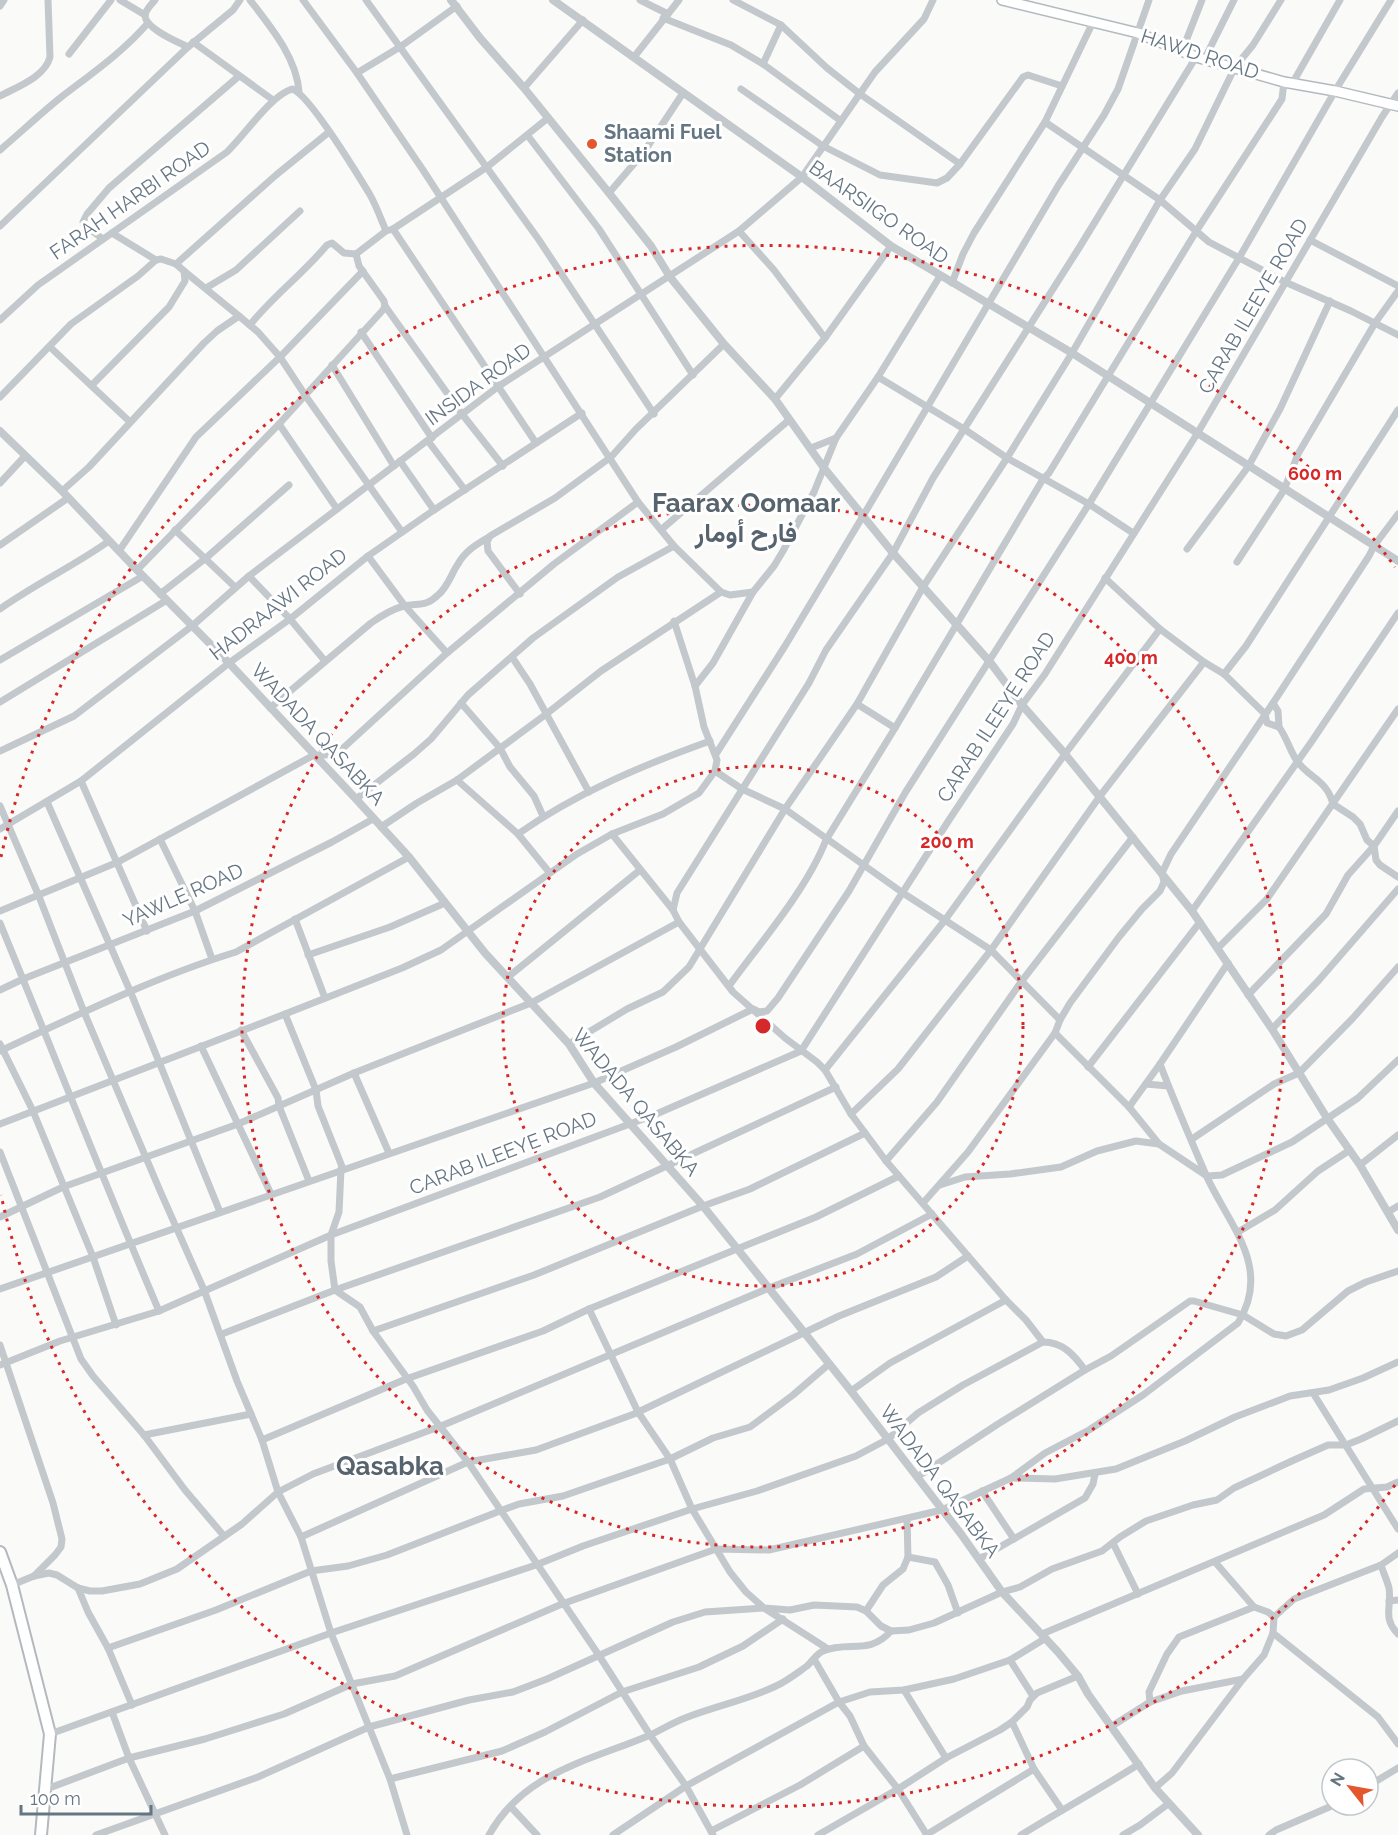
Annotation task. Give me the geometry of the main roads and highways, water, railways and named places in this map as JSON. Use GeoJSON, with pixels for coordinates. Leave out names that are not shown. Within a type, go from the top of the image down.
{"type":"FeatureCollection","features":[{"type":"Feature","properties":{"kind":"highway"},"geometry":{"type":"LineString","coordinates":[[0,1552],[12,1585],[50,1734],[41,1835]]}},
{"type":"Feature","properties":{"kind":"main road","name":"HAWD ROAD"},"geometry":{"type":"LineString","coordinates":[[1002,0],[1138,33],[1200,59],[1288,83],[1394,105]]}},
{"type":"Feature","properties":{"kind":"place","name":"Shaami Fuel Station"},"geometry":{"type":"Point","coordinates":[592,144]}},
{"type":"Feature","properties":{"kind":"district","name":"Faarax Oomaar فارح أومار"},"geometry":{"type":"Point","coordinates":[746,518]}},
{"type":"Feature","properties":{"kind":"district","name":"Qasabka"},"geometry":{"type":"Point","coordinates":[390,1466]}}]}
